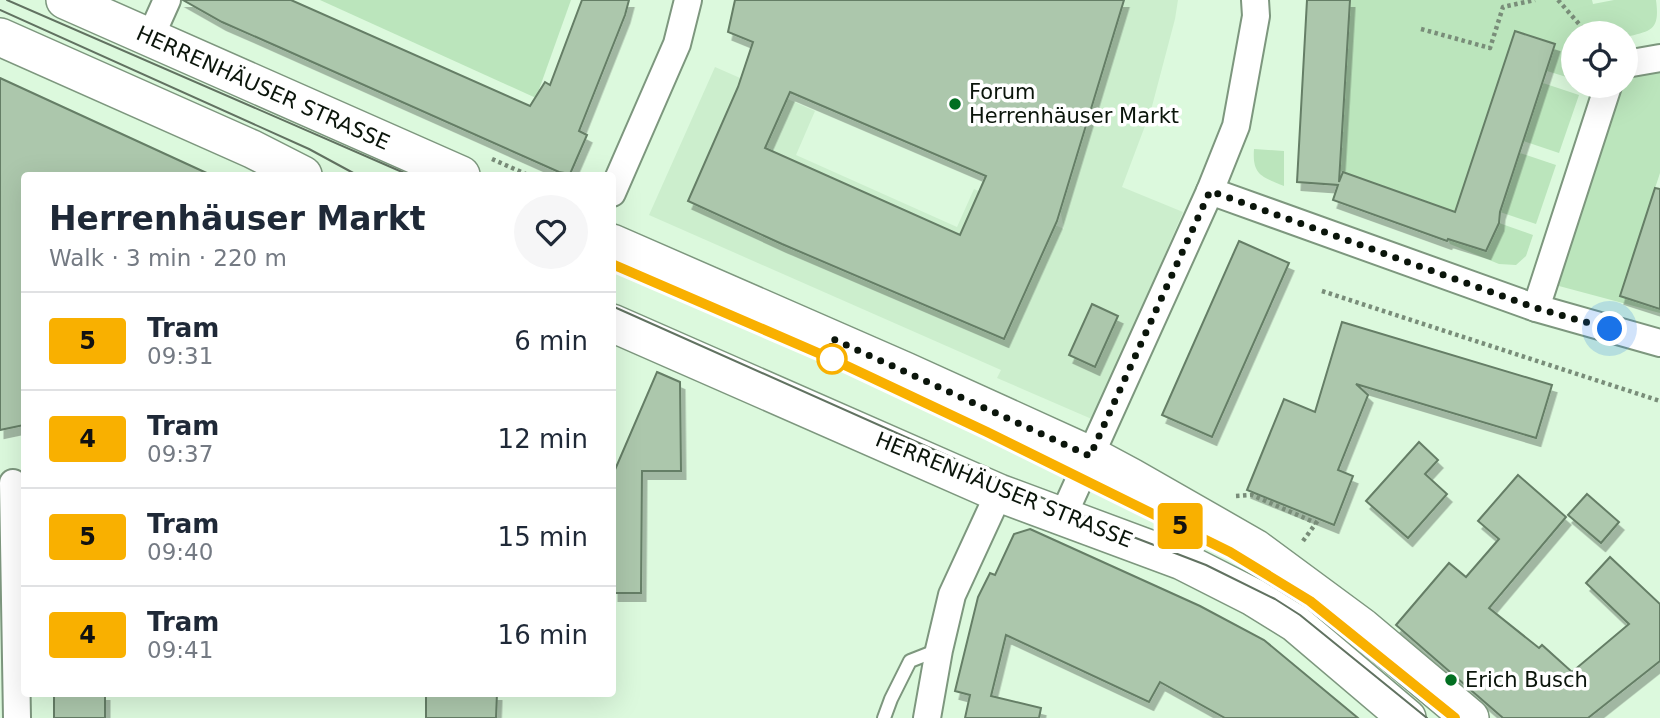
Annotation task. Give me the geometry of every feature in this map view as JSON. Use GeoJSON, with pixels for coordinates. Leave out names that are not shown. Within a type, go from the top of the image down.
{"type":"FeatureCollection","features":[{"type":"Feature","properties":{"kind":"street","name":"HERRENHÄUSER STRASSE"},"geometry":{"type":"LineString","coordinates":[[65,0],[454,172]]}},
{"type":"Feature","properties":{"kind":"street"},"geometry":{"type":"LineString","coordinates":[[150,38],[167,0]]}},
{"type":"Feature","properties":{"kind":"street"},"geometry":{"type":"LineString","coordinates":[[616,184],[677,44],[688,0]]}},
{"type":"Feature","properties":{"kind":"street"},"geometry":{"type":"LineString","coordinates":[[1063,516],[1210,191],[1236,126],[1255,16],[1255,0]]}},
{"type":"Feature","properties":{"kind":"street"},"geometry":{"type":"LineString","coordinates":[[0,37],[252,149],[297,172]]}},
{"type":"Feature","properties":{"kind":"street"},"geometry":{"type":"LineString","coordinates":[[1638,62],[1660,58]]}},
{"type":"Feature","properties":{"kind":"street"},"geometry":{"type":"LineString","coordinates":[[1536,308],[1604,98]]}},
{"type":"Feature","properties":{"kind":"street"},"geometry":{"type":"LineString","coordinates":[[1210,191],[1536,308],[1660,343]]}},
{"type":"Feature","properties":{"kind":"street"},"geometry":{"type":"LineString","coordinates":[[616,245],[905,370],[1090,456],[1255,548],[1362,627],[1470,718]]}},
{"type":"Feature","properties":{"kind":"street","name":"HERRENHÄUSER STRASSE"},"geometry":{"type":"LineString","coordinates":[[616,325],[999,493],[1182,561],[1253,597],[1295,623],[1407,718]]}},
{"type":"Feature","properties":{"kind":"street"},"geometry":{"type":"LineString","coordinates":[[12,483],[17,718]]}},
{"type":"Feature","properties":{"kind":"street"},"geometry":{"type":"LineString","coordinates":[[927,718],[939,650],[953,594],[999,493]]}},
{"type":"Feature","properties":{"kind":"lane"},"geometry":{"type":"LineString","coordinates":[[884,718],[910,661],[939,650]]}},
{"type":"Feature","properties":{"kind":"path"},"geometry":{"type":"LineString","coordinates":[[1420,29],[1490,48],[1503,8],[1535,0]]}},
{"type":"Feature","properties":{"kind":"path"},"geometry":{"type":"LineString","coordinates":[[1558,0],[1576,21]]}},
{"type":"Feature","properties":{"kind":"path"},"geometry":{"type":"LineString","coordinates":[[1322,291],[1660,401]]}},
{"type":"Feature","properties":{"kind":"path"},"geometry":{"type":"LineString","coordinates":[[1231,497],[1252,495],[1318,521],[1305,539]]}},
{"type":"Feature","properties":{"kind":"shaded area"},"geometry":{"type":"Polygon","coordinates":[[[320,0],[571,0],[536,98],[320,0]]]}},
{"type":"Feature","properties":{"kind":"shaded area"},"geometry":{"type":"Polygon","coordinates":[[[1124,0],[1178,0],[1151,110],[1122,187],[1183,212],[1094,420],[997,378],[1001,370],[649,215],[715,67],[815,111],[796,155],[957,227],[974,189],[1064,229],[1060,209],[1124,0]],[[1092,304],[1069,355],[1095,367],[1118,316],[1092,304]]]}},
{"type":"Feature","properties":{"kind":"shaded area"},"geometry":{"type":"Polygon","coordinates":[[[1350,0],[1592,0],[1593,4],[1614,0],[1656,0],[1655,23],[1648,31],[1638,34],[1638,21],[1561,21],[1561,75],[1547,71],[1555,44],[1515,31],[1453,219],[1447,209],[1340,171],[1350,0]]]}},
{"type":"Feature","properties":{"kind":"shaded area"},"geometry":{"type":"Polygon","coordinates":[[[1660,58],[1660,173],[1620,295],[1660,309],[1660,313],[1544,282],[1604,98],[1638,98],[1638,62],[1660,58]]]}},
{"type":"Feature","properties":{"kind":"shaded area"},"geometry":{"type":"Polygon","coordinates":[[[1543,83],[1561,89],[1561,98],[1578,98],[1559,153],[1523,141],[1543,83]]]}},
{"type":"Feature","properties":{"kind":"shaded area"},"geometry":{"type":"Polygon","coordinates":[[[1254,149],[1284,151],[1284,186],[1260,174],[1255,164],[1254,149]]]}},
{"type":"Feature","properties":{"kind":"shaded area"},"geometry":{"type":"Polygon","coordinates":[[[1520,153],[1556,165],[1536,224],[1500,212],[1520,153]]]}},
{"type":"Feature","properties":{"kind":"shaded area"},"geometry":{"type":"Polygon","coordinates":[[[1499,223],[1533,235],[1526,256],[1516,265],[1499,264],[1450,244],[1448,239],[1487,252],[1499,223]]]}},
{"type":"Feature","properties":{"kind":"building"},"geometry":{"type":"Polygon","coordinates":[[[183,0],[291,0],[530,106],[545,82],[550,85],[582,0],[629,0],[579,131],[587,135],[571,172],[559,172],[222,22],[183,0]]]}},
{"type":"Feature","properties":{"kind":"building"},"geometry":{"type":"Polygon","coordinates":[[[735,0],[1124,0],[1057,221],[1004,339],[688,201],[738,87],[753,42],[728,32],[735,0]],[[790,92],[765,148],[960,235],[986,176],[790,92]]]}},
{"type":"Feature","properties":{"kind":"building"},"geometry":{"type":"Polygon","coordinates":[[[1307,0],[1350,0],[1339,182],[1343,172],[1455,212],[1515,31],[1555,44],[1500,212],[1499,223],[1486,251],[1448,239],[1447,241],[1333,200],[1338,185],[1297,182],[1307,0]]]}},
{"type":"Feature","properties":{"kind":"building"},"geometry":{"type":"Polygon","coordinates":[[[0,78],[204,172],[21,172],[21,426],[0,430],[0,78]]]}},
{"type":"Feature","properties":{"kind":"building"},"geometry":{"type":"Polygon","coordinates":[[[1655,188],[1660,189],[1660,309],[1620,296],[1655,188]]]}},
{"type":"Feature","properties":{"kind":"building"},"geometry":{"type":"Polygon","coordinates":[[[1239,241],[1289,263],[1212,437],[1162,415],[1239,241]]]}},
{"type":"Feature","properties":{"kind":"building"},"geometry":{"type":"Polygon","coordinates":[[[1092,304],[1118,316],[1095,367],[1069,355],[1092,304]]]}},
{"type":"Feature","properties":{"kind":"building"},"geometry":{"type":"Polygon","coordinates":[[[1342,322],[1552,385],[1536,438],[1356,384],[1368,395],[1338,470],[1353,476],[1334,525],[1247,490],[1284,399],[1315,412],[1342,322]]]}},
{"type":"Feature","properties":{"kind":"building"},"geometry":{"type":"Polygon","coordinates":[[[657,372],[680,382],[681,471],[642,471],[641,593],[616,593],[616,467],[657,372]]]}},
{"type":"Feature","properties":{"kind":"building"},"geometry":{"type":"Polygon","coordinates":[[[1419,442],[1438,460],[1425,474],[1447,494],[1408,538],[1366,501],[1419,442]]]}},
{"type":"Feature","properties":{"kind":"building"},"geometry":{"type":"Polygon","coordinates":[[[1518,475],[1566,517],[1489,608],[1539,648],[1542,645],[1572,672],[1629,624],[1586,583],[1610,557],[1660,604],[1660,661],[1588,718],[1503,718],[1396,625],[1449,563],[1466,577],[1499,539],[1478,521],[1518,475]]]}},
{"type":"Feature","properties":{"kind":"building"},"geometry":{"type":"Polygon","coordinates":[[[1587,494],[1619,522],[1601,543],[1568,515],[1587,494]]]}},
{"type":"Feature","properties":{"kind":"building"},"geometry":{"type":"Polygon","coordinates":[[[1030,529],[1200,606],[1264,640],[1358,718],[1225,718],[1160,682],[1149,702],[1006,635],[991,696],[1041,708],[1039,718],[965,718],[970,695],[955,691],[978,597],[990,573],[995,575],[1014,534],[1030,529]]]}},
{"type":"Feature","properties":{"kind":"building"},"geometry":{"type":"Polygon","coordinates":[[[54,697],[105,697],[105,718],[54,718],[54,697]]]}},
{"type":"Feature","properties":{"kind":"building"},"geometry":{"type":"Polygon","coordinates":[[[426,697],[497,697],[496,718],[426,718],[426,697]]]}},
{"type":"Feature","properties":{"kind":"tram line"},"geometry":{"type":"LineString","coordinates":[[7,0],[402,172]]}},
{"type":"Feature","properties":{"kind":"tram line"},"geometry":{"type":"LineString","coordinates":[[0,10],[309,149],[351,172]]}},
{"type":"Feature","properties":{"kind":"tram line"},"geometry":{"type":"LineString","coordinates":[[616,266],[905,394],[1226,550],[1284,583],[1330,616],[1455,718]]}},
{"type":"Feature","properties":{"kind":"tram line","name":"5"},"geometry":{"type":"LineString","coordinates":[[616,266],[832,359],[1191,531],[1249,562],[1310,601],[1455,718]]}},
{"type":"Feature","properties":{"kind":"tram line"},"geometry":{"type":"LineString","coordinates":[[616,308],[1029,492],[1206,565],[1275,599],[1300,615],[1427,718]]}},
{"type":"Feature","properties":{"kind":"place","name":"Forum Herrenhäuser Markt"},"geometry":{"type":"Point","coordinates":[955,104]}},
{"type":"Feature","properties":{"kind":"place","name":"Erich Busch"},"geometry":{"type":"Point","coordinates":[1451,680]}},
{"type":"Feature","properties":{"kind":"route"},"geometry":{"type":"LineString","coordinates":[[832,359],[831,338],[1090,456],[1210,191],[1536,308],[1610,329]]}}]}
